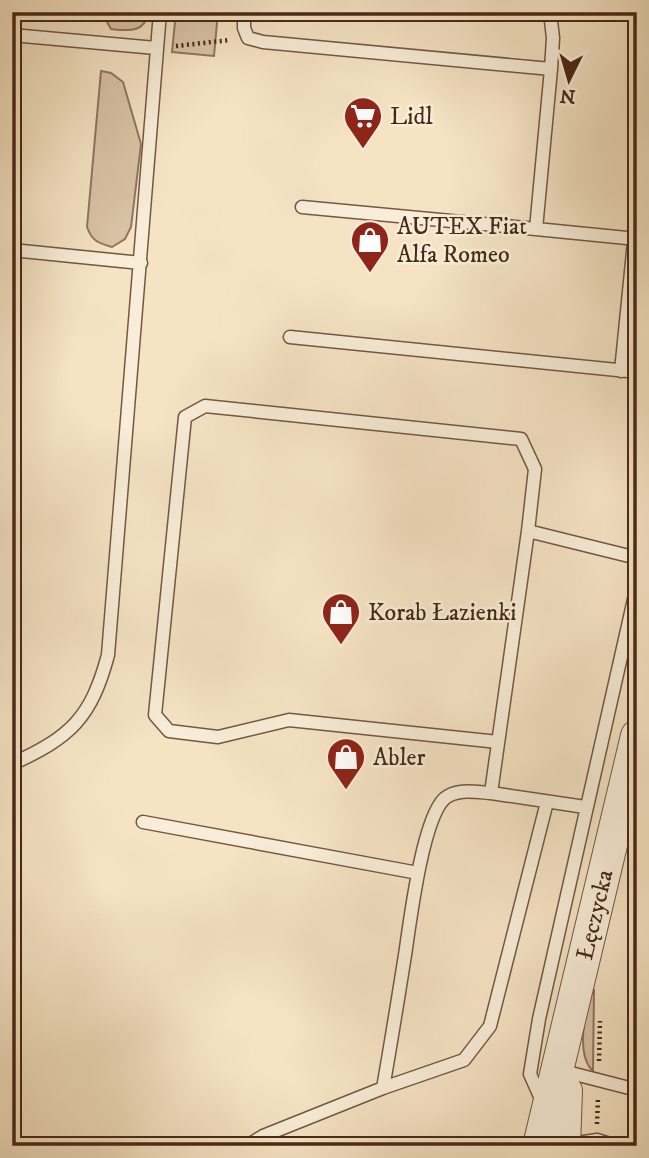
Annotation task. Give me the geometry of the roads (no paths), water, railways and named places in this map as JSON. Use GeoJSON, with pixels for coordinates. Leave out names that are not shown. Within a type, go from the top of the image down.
{"type":"FeatureCollection","features":[{"type":"Feature","properties":{"kind":"street","name":"Łęczycka"},"geometry":{"type":"LineString","coordinates":[[539,1146],[637,736]]}},
{"type":"Feature","properties":{"kind":"street","name":"Łęczycka"},"geometry":{"type":"LineString","coordinates":[[564,1146],[571,1013]]}},
{"type":"Feature","properties":{"kind":"lane"},"geometry":{"type":"LineString","coordinates":[[12,764],[41,751],[81,718],[99,688],[108,655],[160,12]]}},
{"type":"Feature","properties":{"kind":"lane"},"geometry":{"type":"LineString","coordinates":[[244,12],[244,28],[248,38],[263,42],[551,69]]}},
{"type":"Feature","properties":{"kind":"lane"},"geometry":{"type":"LineString","coordinates":[[536,229],[553,38],[550,12]]}},
{"type":"Feature","properties":{"kind":"lane"},"geometry":{"type":"LineString","coordinates":[[12,35],[156,48]]}},
{"type":"Feature","properties":{"kind":"lane"},"geometry":{"type":"LineString","coordinates":[[302,207],[636,239]]}},
{"type":"Feature","properties":{"kind":"lane"},"geometry":{"type":"LineString","coordinates":[[621,370],[637,212]]}},
{"type":"Feature","properties":{"kind":"lane"},"geometry":{"type":"LineString","coordinates":[[12,250],[141,263]]}},
{"type":"Feature","properties":{"kind":"lane"},"geometry":{"type":"LineString","coordinates":[[290,337],[637,372]]}},
{"type":"Feature","properties":{"kind":"lane"},"geometry":{"type":"LineString","coordinates":[[491,793],[528,531],[535,469],[521,439],[205,406],[184,417],[155,716],[169,731],[218,737],[289,720],[498,743]]}},
{"type":"Feature","properties":{"kind":"lane"},"geometry":{"type":"LineString","coordinates":[[528,531],[637,558]]}},
{"type":"Feature","properties":{"kind":"lane"},"geometry":{"type":"LineString","coordinates":[[547,1111],[530,1074],[539,1019],[637,586]]}},
{"type":"Feature","properties":{"kind":"lane"},"geometry":{"type":"LineString","coordinates":[[383,1088],[418,873],[430,825],[444,800],[455,793],[469,791],[585,807]]}},
{"type":"Feature","properties":{"kind":"lane"},"geometry":{"type":"LineString","coordinates":[[247,1146],[263,1136],[383,1088],[464,1060],[490,1026],[547,802]]}},
{"type":"Feature","properties":{"kind":"lane"},"geometry":{"type":"LineString","coordinates":[[143,822],[418,873]]}},
{"type":"Feature","properties":{"kind":"lane"},"geometry":{"type":"LineString","coordinates":[[567,1072],[637,1090]]}},
{"type":"Feature","properties":{"kind":"lane"},"geometry":{"type":"LineString","coordinates":[[564,1146],[597,1140],[616,1146]]}},
{"type":"Feature","properties":{"kind":"place","name":"Lidl"},"geometry":{"type":"Point","coordinates":[363,150]}},
{"type":"Feature","properties":{"kind":"place","name":"AUTEX Fiat Alfa Romeo"},"geometry":{"type":"Point","coordinates":[370,274]}},
{"type":"Feature","properties":{"kind":"place","name":"Korab Łazienki"},"geometry":{"type":"Point","coordinates":[341,646]}},
{"type":"Feature","properties":{"kind":"place","name":"Abler"},"geometry":{"type":"Point","coordinates":[346,791]}}]}
